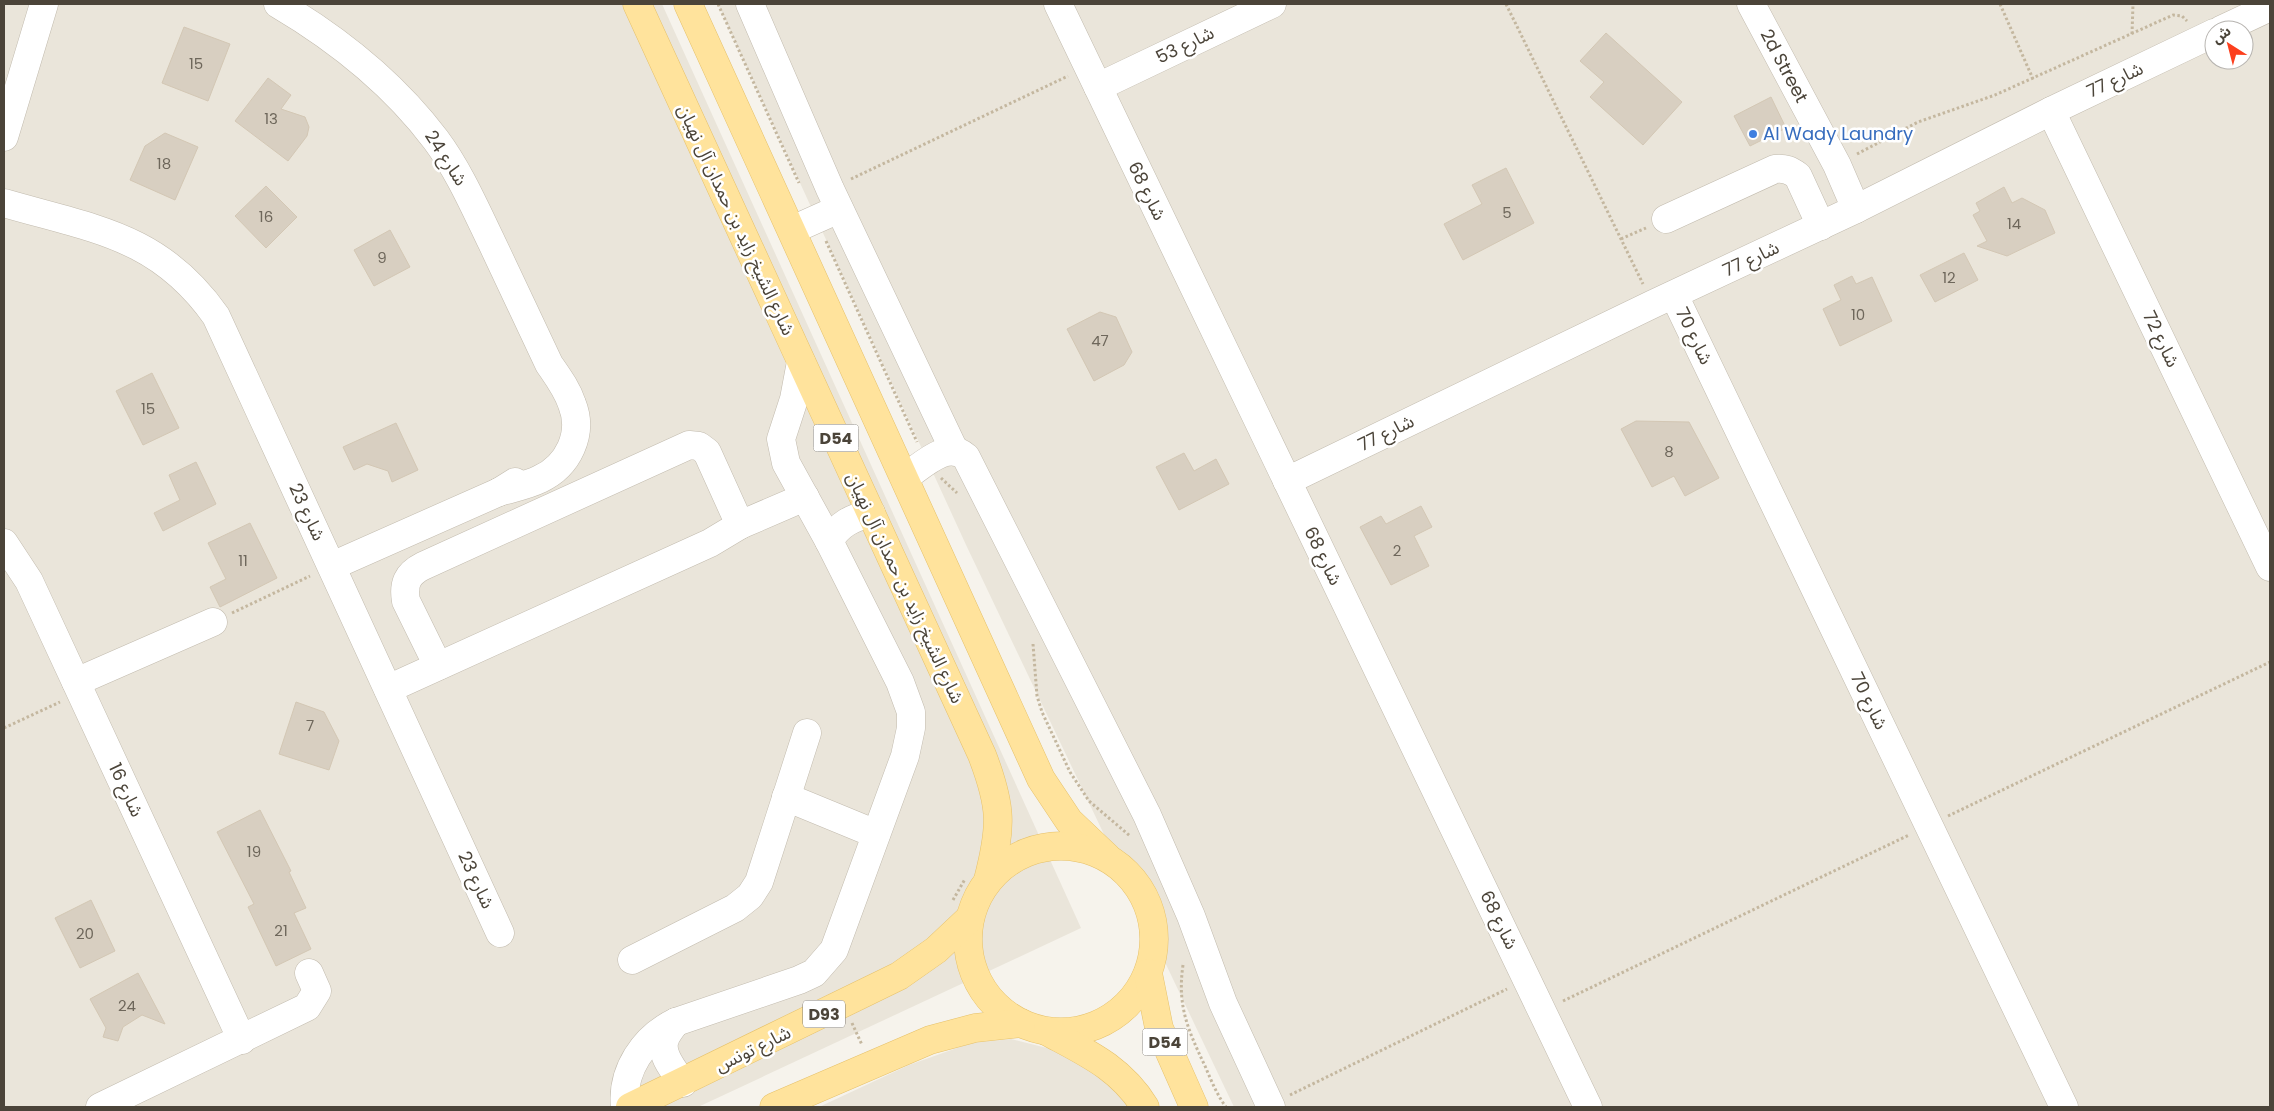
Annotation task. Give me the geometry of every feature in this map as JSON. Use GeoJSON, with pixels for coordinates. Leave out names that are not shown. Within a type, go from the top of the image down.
{"type":"FeatureCollection","features":[{"type":"Feature","properties":{"kind":"main road","name":"شارع الشيخ زايد بن حمدان آل نهيان"},"geometry":{"type":"LineString","coordinates":[[637,4],[982,755],[994,786],[999,820],[979,876]]}},
{"type":"Feature","properties":{"kind":"main road","name":"D54"},"geometry":{"type":"LineString","coordinates":[[688,4],[1045,786],[1069,821],[1107,857]]}},
{"type":"Feature","properties":{"kind":"main road"},"geometry":{"type":"LineString","coordinates":[[786,1104],[872,1065],[952,1033],[983,1026],[1033,1027],[1076,1031],[1106,1020],[1131,1000],[1148,973],[1154,947],[1153,921],[1144,895],[1128,874],[1107,857],[1076,846],[1044,847],[1013,858],[979,876],[977,898],[960,911],[972,968],[983,990],[1000,1010],[1033,1027],[1100,1060],[1121,1077],[1145,1107]]}},
{"type":"Feature","properties":{"kind":"main road","name":"شارع تونس"},"geometry":{"type":"LineString","coordinates":[[630,1107],[683,1083],[899,976],[936,950],[960,911]]}},
{"type":"Feature","properties":{"kind":"main road","name":"D54"},"geometry":{"type":"LineString","coordinates":[[1148,973],[1159,1028],[1194,1107]]}},
{"type":"Feature","properties":{"kind":"street"},"geometry":{"type":"LineString","coordinates":[[4,137],[44,4]]}},
{"type":"Feature","properties":{"kind":"street","name":"شارع 24"},"geometry":{"type":"LineString","coordinates":[[278,4],[333,39],[364,64],[415,113],[436,141],[467,192],[549,364],[558,408],[557,428],[552,445],[546,456],[499,492],[332,566]]}},
{"type":"Feature","properties":{"kind":"street"},"geometry":{"type":"LineString","coordinates":[[750,4],[834,199],[954,450]]}},
{"type":"Feature","properties":{"kind":"street","name":"شارع 68"},"geometry":{"type":"LineString","coordinates":[[1058,4],[1588,1107]]}},
{"type":"Feature","properties":{"kind":"street","name":"شارع 53"},"geometry":{"type":"LineString","coordinates":[[1093,77],[1272,4]]}},
{"type":"Feature","properties":{"kind":"street","name":"2d Street"},"geometry":{"type":"LineString","coordinates":[[1751,4],[1837,165],[1856,209]]}},
{"type":"Feature","properties":{"kind":"street","name":"شارع 77"},"geometry":{"type":"LineString","coordinates":[[2243,20],[2270,7]]}},
{"type":"Feature","properties":{"kind":"street","name":"شارع 77"},"geometry":{"type":"LineString","coordinates":[[1287,481],[1821,226],[2051,111],[2204,38]]}},
{"type":"Feature","properties":{"kind":"street","name":"شارع 72"},"geometry":{"type":"LineString","coordinates":[[2051,111],[2270,567]]}},
{"type":"Feature","properties":{"kind":"street"},"geometry":{"type":"LineString","coordinates":[[1666,219],[1775,169],[1784,168],[1798,176],[1821,226]]}},
{"type":"Feature","properties":{"kind":"street"},"geometry":{"type":"LineString","coordinates":[[792,230],[834,199]]}},
{"type":"Feature","properties":{"kind":"street","name":"شارع 23"},"geometry":{"type":"LineString","coordinates":[[4,203],[129,242],[156,255],[188,282],[216,316],[500,933]]}},
{"type":"Feature","properties":{"kind":"street","name":"شارع 70"},"geometry":{"type":"LineString","coordinates":[[1663,300],[2064,1107]]}},
{"type":"Feature","properties":{"kind":"street"},"geometry":{"type":"LineString","coordinates":[[625,1107],[626,1081],[641,1050],[662,1028],[776,989],[814,973],[834,950],[905,756],[911,728],[911,712],[900,682],[829,541],[786,463],[781,440],[794,399],[801,362]]}},
{"type":"Feature","properties":{"kind":"street"},"geometry":{"type":"LineString","coordinates":[[438,666],[406,601],[404,590],[407,580],[413,571],[440,558],[688,445],[699,446],[707,452],[740,525]]}},
{"type":"Feature","properties":{"kind":"street"},"geometry":{"type":"LineString","coordinates":[[905,478],[940,454],[954,450],[960,452],[969,463],[1147,815],[1191,916],[1223,1003],[1270,1106]]}},
{"type":"Feature","properties":{"kind":"street"},"geometry":{"type":"LineString","coordinates":[[388,689],[710,543],[725,536],[740,525],[805,497]]}},
{"type":"Feature","properties":{"kind":"street"},"geometry":{"type":"LineString","coordinates":[[829,541],[834,532],[844,523],[856,517],[871,514]]}},
{"type":"Feature","properties":{"kind":"street","name":"شارع 16"},"geometry":{"type":"LineString","coordinates":[[4,543],[29,582],[242,1040]]}},
{"type":"Feature","properties":{"kind":"street"},"geometry":{"type":"LineString","coordinates":[[79,688],[213,622]]}},
{"type":"Feature","properties":{"kind":"street"},"geometry":{"type":"LineString","coordinates":[[632,960],[735,908],[750,896],[759,882],[807,732]]}},
{"type":"Feature","properties":{"kind":"street"},"geometry":{"type":"LineString","coordinates":[[786,797],[876,834]]}},
{"type":"Feature","properties":{"kind":"street"},"geometry":{"type":"LineString","coordinates":[[100,1107],[307,1007],[317,991],[309,973]]}},
{"type":"Feature","properties":{"kind":"street"},"geometry":{"type":"LineString","coordinates":[[676,1022],[664,1040],[664,1048],[668,1059],[683,1083]]}},
{"type":"Feature","properties":{"kind":"path"},"geometry":{"type":"LineString","coordinates":[[1506,4],[1663,300]]}},
{"type":"Feature","properties":{"kind":"path"},"geometry":{"type":"LineString","coordinates":[[2000,4],[2033,79]]}},
{"type":"Feature","properties":{"kind":"path"},"geometry":{"type":"LineString","coordinates":[[2132,34],[2133,4]]}},
{"type":"Feature","properties":{"kind":"path"},"geometry":{"type":"LineString","coordinates":[[1837,165],[1918,122],[1995,95],[2177,15],[2204,31]]}},
{"type":"Feature","properties":{"kind":"path"},"geometry":{"type":"LineString","coordinates":[[834,199],[1093,77]]}},
{"type":"Feature","properties":{"kind":"path"},"geometry":{"type":"LineString","coordinates":[[213,622],[332,566]]}},
{"type":"Feature","properties":{"kind":"path"},"geometry":{"type":"LineString","coordinates":[[4,728],[79,688]]}},
{"type":"Feature","properties":{"kind":"path"},"geometry":{"type":"LineString","coordinates":[[960,911],[979,876]]}},
{"type":"Feature","properties":{"kind":"path"},"geometry":{"type":"LineString","coordinates":[[1184,959],[1180,986],[1186,1023],[1215,1089],[1226,1107]]}},
{"type":"Feature","properties":{"kind":"path"},"geometry":{"type":"LineString","coordinates":[[1270,1106],[1527,980]]}},
{"type":"Feature","properties":{"kind":"path"},"geometry":{"type":"LineString","coordinates":[[843,1005],[872,1065]]}},
{"type":"Feature","properties":{"kind":"shaded area"},"geometry":{"type":"Polygon","coordinates":[[[4,4],[662,4],[1081,928],[698,1107],[4,1107],[4,4]]]}},
{"type":"Feature","properties":{"kind":"shaded area"},"geometry":{"type":"Polygon","coordinates":[[[718,4],[2270,4],[2270,1107],[1234,1107],[967,547],[718,4]]]}},
{"type":"Feature","properties":{"kind":"shaded area"},"geometry":{"type":"Polygon","coordinates":[[[1011,1039],[1051,1049],[1091,1068],[1132,1107],[819,1107],[909,1065],[971,1043],[1011,1039]]]}},
{"type":"Feature","properties":{"kind":"building"},"geometry":{"type":"Polygon","coordinates":[[[184,27],[230,44],[208,101],[162,83],[184,27]]]}},
{"type":"Feature","properties":{"kind":"building"},"geometry":{"type":"Polygon","coordinates":[[[1606,33],[1682,102],[1643,145],[1590,97],[1604,82],[1580,61],[1606,33]]]}},
{"type":"Feature","properties":{"kind":"building"},"geometry":{"type":"Polygon","coordinates":[[[268,78],[291,95],[281,109],[305,117],[309,127],[307,136],[288,161],[235,121],[268,78]]]}},
{"type":"Feature","properties":{"kind":"building"},"geometry":{"type":"Polygon","coordinates":[[[1771,97],[1786,128],[1750,146],[1734,116],[1771,97]]]}},
{"type":"Feature","properties":{"kind":"building"},"geometry":{"type":"Polygon","coordinates":[[[165,133],[198,147],[175,200],[130,180],[145,146],[165,133]]]}},
{"type":"Feature","properties":{"kind":"building"},"geometry":{"type":"Polygon","coordinates":[[[1506,168],[1534,223],[1463,260],[1444,224],[1482,204],[1472,185],[1506,168]]]}},
{"type":"Feature","properties":{"kind":"building"},"geometry":{"type":"Polygon","coordinates":[[[266,186],[297,217],[266,248],[235,216],[266,186]]]}},
{"type":"Feature","properties":{"kind":"building"},"geometry":{"type":"Polygon","coordinates":[[[2004,187],[2012,203],[2022,198],[2045,210],[2055,233],[2007,256],[1977,246],[1987,241],[1973,215],[1980,211],[1976,203],[2004,187]]]}},
{"type":"Feature","properties":{"kind":"building"},"geometry":{"type":"Polygon","coordinates":[[[390,230],[410,267],[374,286],[354,250],[390,230]]]}},
{"type":"Feature","properties":{"kind":"building"},"geometry":{"type":"Polygon","coordinates":[[[1964,253],[1978,280],[1935,302],[1920,275],[1964,253]]]}},
{"type":"Feature","properties":{"kind":"building"},"geometry":{"type":"Polygon","coordinates":[[[1852,276],[1856,284],[1872,277],[1892,321],[1840,346],[1823,309],[1841,300],[1834,285],[1852,276]]]}},
{"type":"Feature","properties":{"kind":"building"},"geometry":{"type":"Polygon","coordinates":[[[1100,312],[1116,317],[1132,352],[1124,365],[1094,381],[1067,329],[1100,312]]]}},
{"type":"Feature","properties":{"kind":"building"},"geometry":{"type":"Polygon","coordinates":[[[152,373],[179,428],[143,445],[116,391],[152,373]]]}},
{"type":"Feature","properties":{"kind":"building"},"geometry":{"type":"Polygon","coordinates":[[[1636,421],[1689,422],[1719,478],[1685,496],[1674,476],[1652,487],[1621,429],[1636,421]]]}},
{"type":"Feature","properties":{"kind":"building"},"geometry":{"type":"Polygon","coordinates":[[[396,423],[418,470],[392,482],[388,471],[367,464],[354,470],[343,447],[396,423]]]}},
{"type":"Feature","properties":{"kind":"building"},"geometry":{"type":"Polygon","coordinates":[[[1184,453],[1194,471],[1216,459],[1229,484],[1179,510],[1156,467],[1184,453]]]}},
{"type":"Feature","properties":{"kind":"building"},"geometry":{"type":"Polygon","coordinates":[[[196,462],[216,504],[163,531],[154,513],[180,500],[169,475],[196,462]]]}},
{"type":"Feature","properties":{"kind":"building"},"geometry":{"type":"Polygon","coordinates":[[[1421,506],[1432,527],[1414,536],[1429,566],[1391,585],[1360,527],[1381,516],[1386,524],[1421,506]]]}},
{"type":"Feature","properties":{"kind":"building"},"geometry":{"type":"Polygon","coordinates":[[[250,523],[277,578],[220,607],[210,587],[226,579],[208,543],[250,523]]]}},
{"type":"Feature","properties":{"kind":"building"},"geometry":{"type":"Polygon","coordinates":[[[296,702],[324,712],[339,741],[329,770],[279,754],[296,702]]]}},
{"type":"Feature","properties":{"kind":"building"},"geometry":{"type":"Polygon","coordinates":[[[260,810],[291,871],[289,872],[306,908],[294,913],[311,949],[276,966],[248,907],[254,904],[217,832],[260,810]]]}},
{"type":"Feature","properties":{"kind":"building"},"geometry":{"type":"Polygon","coordinates":[[[91,900],[115,951],[80,968],[55,918],[91,900]]]}},
{"type":"Feature","properties":{"kind":"building"},"geometry":{"type":"Polygon","coordinates":[[[138,973],[165,1024],[142,1015],[123,1027],[118,1041],[103,1037],[106,1028],[90,999],[138,973]]]}},
{"type":"Feature","properties":{"kind":"place","name":"Al Wady Laundry"},"geometry":{"type":"Point","coordinates":[1753,134]}}]}
